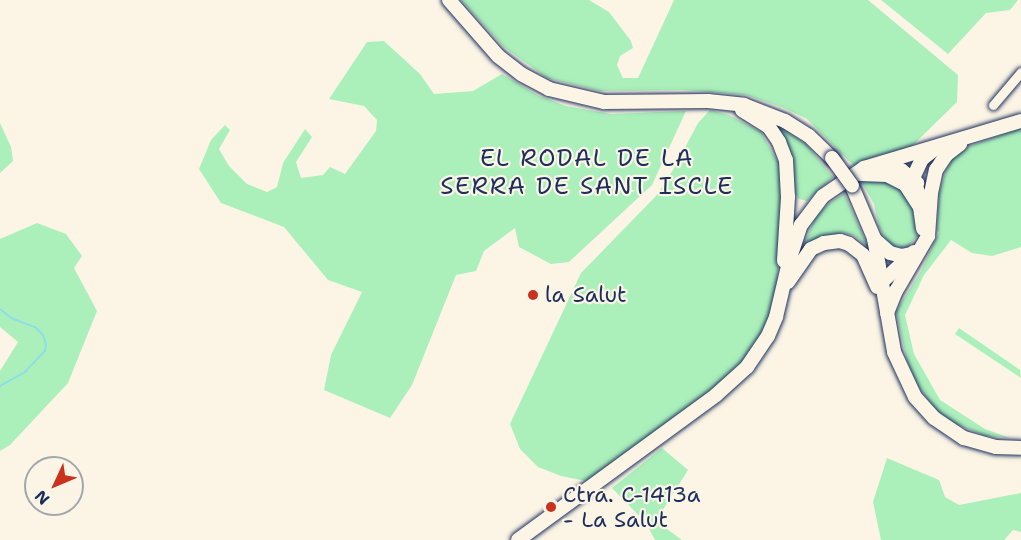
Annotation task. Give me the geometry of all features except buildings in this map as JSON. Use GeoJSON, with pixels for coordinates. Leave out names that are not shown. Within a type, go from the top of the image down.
{"type":"FeatureCollection","features":[{"type":"Feature","properties":{"kind":"main road"},"geometry":{"type":"LineString","coordinates":[[449,0],[498,56],[537,84],[561,94],[616,103],[728,102],[761,110],[809,136],[852,181],[874,238],[886,318]]}},
{"type":"Feature","properties":{"kind":"main road"},"geometry":{"type":"LineString","coordinates":[[728,102],[764,122],[773,132],[786,160],[788,196],[784,287]]}},
{"type":"Feature","properties":{"kind":"main road"},"geometry":{"type":"LineString","coordinates":[[926,211],[913,178],[922,159],[939,154],[971,137],[1021,121]]}},
{"type":"Feature","properties":{"kind":"main road"},"geometry":{"type":"LineString","coordinates":[[518,540],[740,375],[753,360],[768,336],[798,232],[810,210],[823,196],[879,169],[939,154]]}},
{"type":"Feature","properties":{"kind":"main road"},"geometry":{"type":"LineString","coordinates":[[882,282],[922,240],[939,154]]}},
{"type":"Feature","properties":{"kind":"main road"},"geometry":{"type":"LineString","coordinates":[[879,169],[913,178]]}},
{"type":"Feature","properties":{"kind":"main road"},"geometry":{"type":"LineString","coordinates":[[879,169],[910,190],[931,217],[927,242],[896,291],[886,318]]}},
{"type":"Feature","properties":{"kind":"main road"},"geometry":{"type":"LineString","coordinates":[[788,196],[798,206],[810,210]]}},
{"type":"Feature","properties":{"kind":"main road"},"geometry":{"type":"LineString","coordinates":[[874,238],[890,253],[901,256],[911,254]]}},
{"type":"Feature","properties":{"kind":"main road"},"geometry":{"type":"LineString","coordinates":[[784,287],[804,257],[817,245],[832,241],[849,244],[868,262],[899,367],[923,408],[947,428],[964,438],[996,447],[1021,448]]}},
{"type":"Feature","properties":{"kind":"street"},"geometry":{"type":"LineString","coordinates":[[993,105],[1021,72]]}},
{"type":"Feature","properties":{"kind":"green space"},"geometry":{"type":"Polygon","coordinates":[[[461,0],[589,0],[609,12],[631,41],[633,48],[620,56],[617,65],[623,78],[638,78],[674,0],[868,0],[958,75],[957,102],[910,148],[881,155],[854,166],[807,119],[784,108],[746,95],[684,90],[600,91],[547,78],[504,47],[461,0]]]}},
{"type":"Feature","properties":{"kind":"green space"},"geometry":{"type":"Polygon","coordinates":[[[881,0],[1018,0],[1010,10],[986,13],[948,54],[881,0]]]}},
{"type":"Feature","properties":{"kind":"green space"},"geometry":{"type":"Polygon","coordinates":[[[384,41],[420,74],[434,94],[473,91],[502,74],[539,96],[566,106],[611,114],[686,111],[652,185],[569,262],[551,264],[519,247],[515,228],[484,251],[476,271],[456,275],[412,385],[390,418],[324,390],[331,355],[362,292],[328,280],[284,227],[221,203],[199,169],[211,140],[225,125],[230,130],[219,149],[229,166],[247,184],[267,192],[277,187],[283,163],[305,129],[312,137],[296,162],[301,178],[323,175],[330,167],[345,174],[376,131],[377,120],[364,106],[329,99],[367,42],[384,41]]]}},
{"type":"Feature","properties":{"kind":"green space"},"geometry":{"type":"Polygon","coordinates":[[[710,110],[729,115],[761,132],[779,164],[783,185],[777,286],[763,332],[752,351],[718,385],[591,482],[561,476],[538,467],[520,449],[510,424],[581,273],[656,196],[698,123],[710,110]]]}},
{"type":"Feature","properties":{"kind":"green space"},"geometry":{"type":"Polygon","coordinates":[[[773,122],[806,144],[833,177],[807,201],[799,199],[795,193],[787,145],[773,122]]]}},
{"type":"Feature","properties":{"kind":"green space"},"geometry":{"type":"Polygon","coordinates":[[[0,123],[11,147],[13,161],[0,173],[0,123]]]}},
{"type":"Feature","properties":{"kind":"green space"},"geometry":{"type":"Polygon","coordinates":[[[1021,128],[1021,247],[992,256],[972,253],[951,240],[924,275],[905,315],[914,354],[940,400],[985,429],[1010,438],[986,436],[953,423],[934,408],[918,386],[907,361],[896,311],[921,271],[939,232],[937,231],[939,193],[948,164],[955,154],[967,147],[1021,128]]]}},
{"type":"Feature","properties":{"kind":"green space"},"geometry":{"type":"Polygon","coordinates":[[[861,181],[888,182],[911,199],[917,218],[917,236],[907,248],[892,246],[887,241],[879,227],[874,204],[861,181]]]}},
{"type":"Feature","properties":{"kind":"green space"},"geometry":{"type":"Polygon","coordinates":[[[844,193],[868,247],[855,236],[843,233],[813,241],[800,254],[815,218],[828,204],[844,193]]]}},
{"type":"Feature","properties":{"kind":"green space"},"geometry":{"type":"Polygon","coordinates":[[[37,223],[66,234],[82,256],[74,268],[97,311],[68,383],[10,445],[0,451],[0,371],[18,342],[0,327],[0,239],[37,223]]]}},
{"type":"Feature","properties":{"kind":"green space"},"geometry":{"type":"Polygon","coordinates":[[[959,328],[1020,370],[1021,378],[955,334],[959,328]]]}},
{"type":"Feature","properties":{"kind":"green space"},"geometry":{"type":"Polygon","coordinates":[[[662,448],[688,470],[656,521],[682,540],[655,540],[646,523],[612,488],[662,448]]]}},
{"type":"Feature","properties":{"kind":"green space"},"geometry":{"type":"Polygon","coordinates":[[[887,458],[939,480],[945,497],[959,505],[1021,493],[1021,532],[1013,530],[1004,540],[881,540],[873,502],[887,458]]]}},
{"type":"Feature","properties":{"kind":"waterway"},"geometry":{"type":"LineString","coordinates":[[0,309],[11,318],[35,327],[43,335],[46,344],[45,351],[25,372],[0,386]]}},
{"type":"Feature","properties":{"kind":"place","name":"la Salut"},"geometry":{"type":"Point","coordinates":[533,295]}},
{"type":"Feature","properties":{"kind":"place","name":"Ctra. C-1413a - La Salut"},"geometry":{"type":"Point","coordinates":[551,507]}},
{"type":"Feature","properties":{"kind":"district","name":"EL RODAL DE LA SERRA DE SANT ISCLE"},"geometry":{"type":"Point","coordinates":[587,173]}}]}
